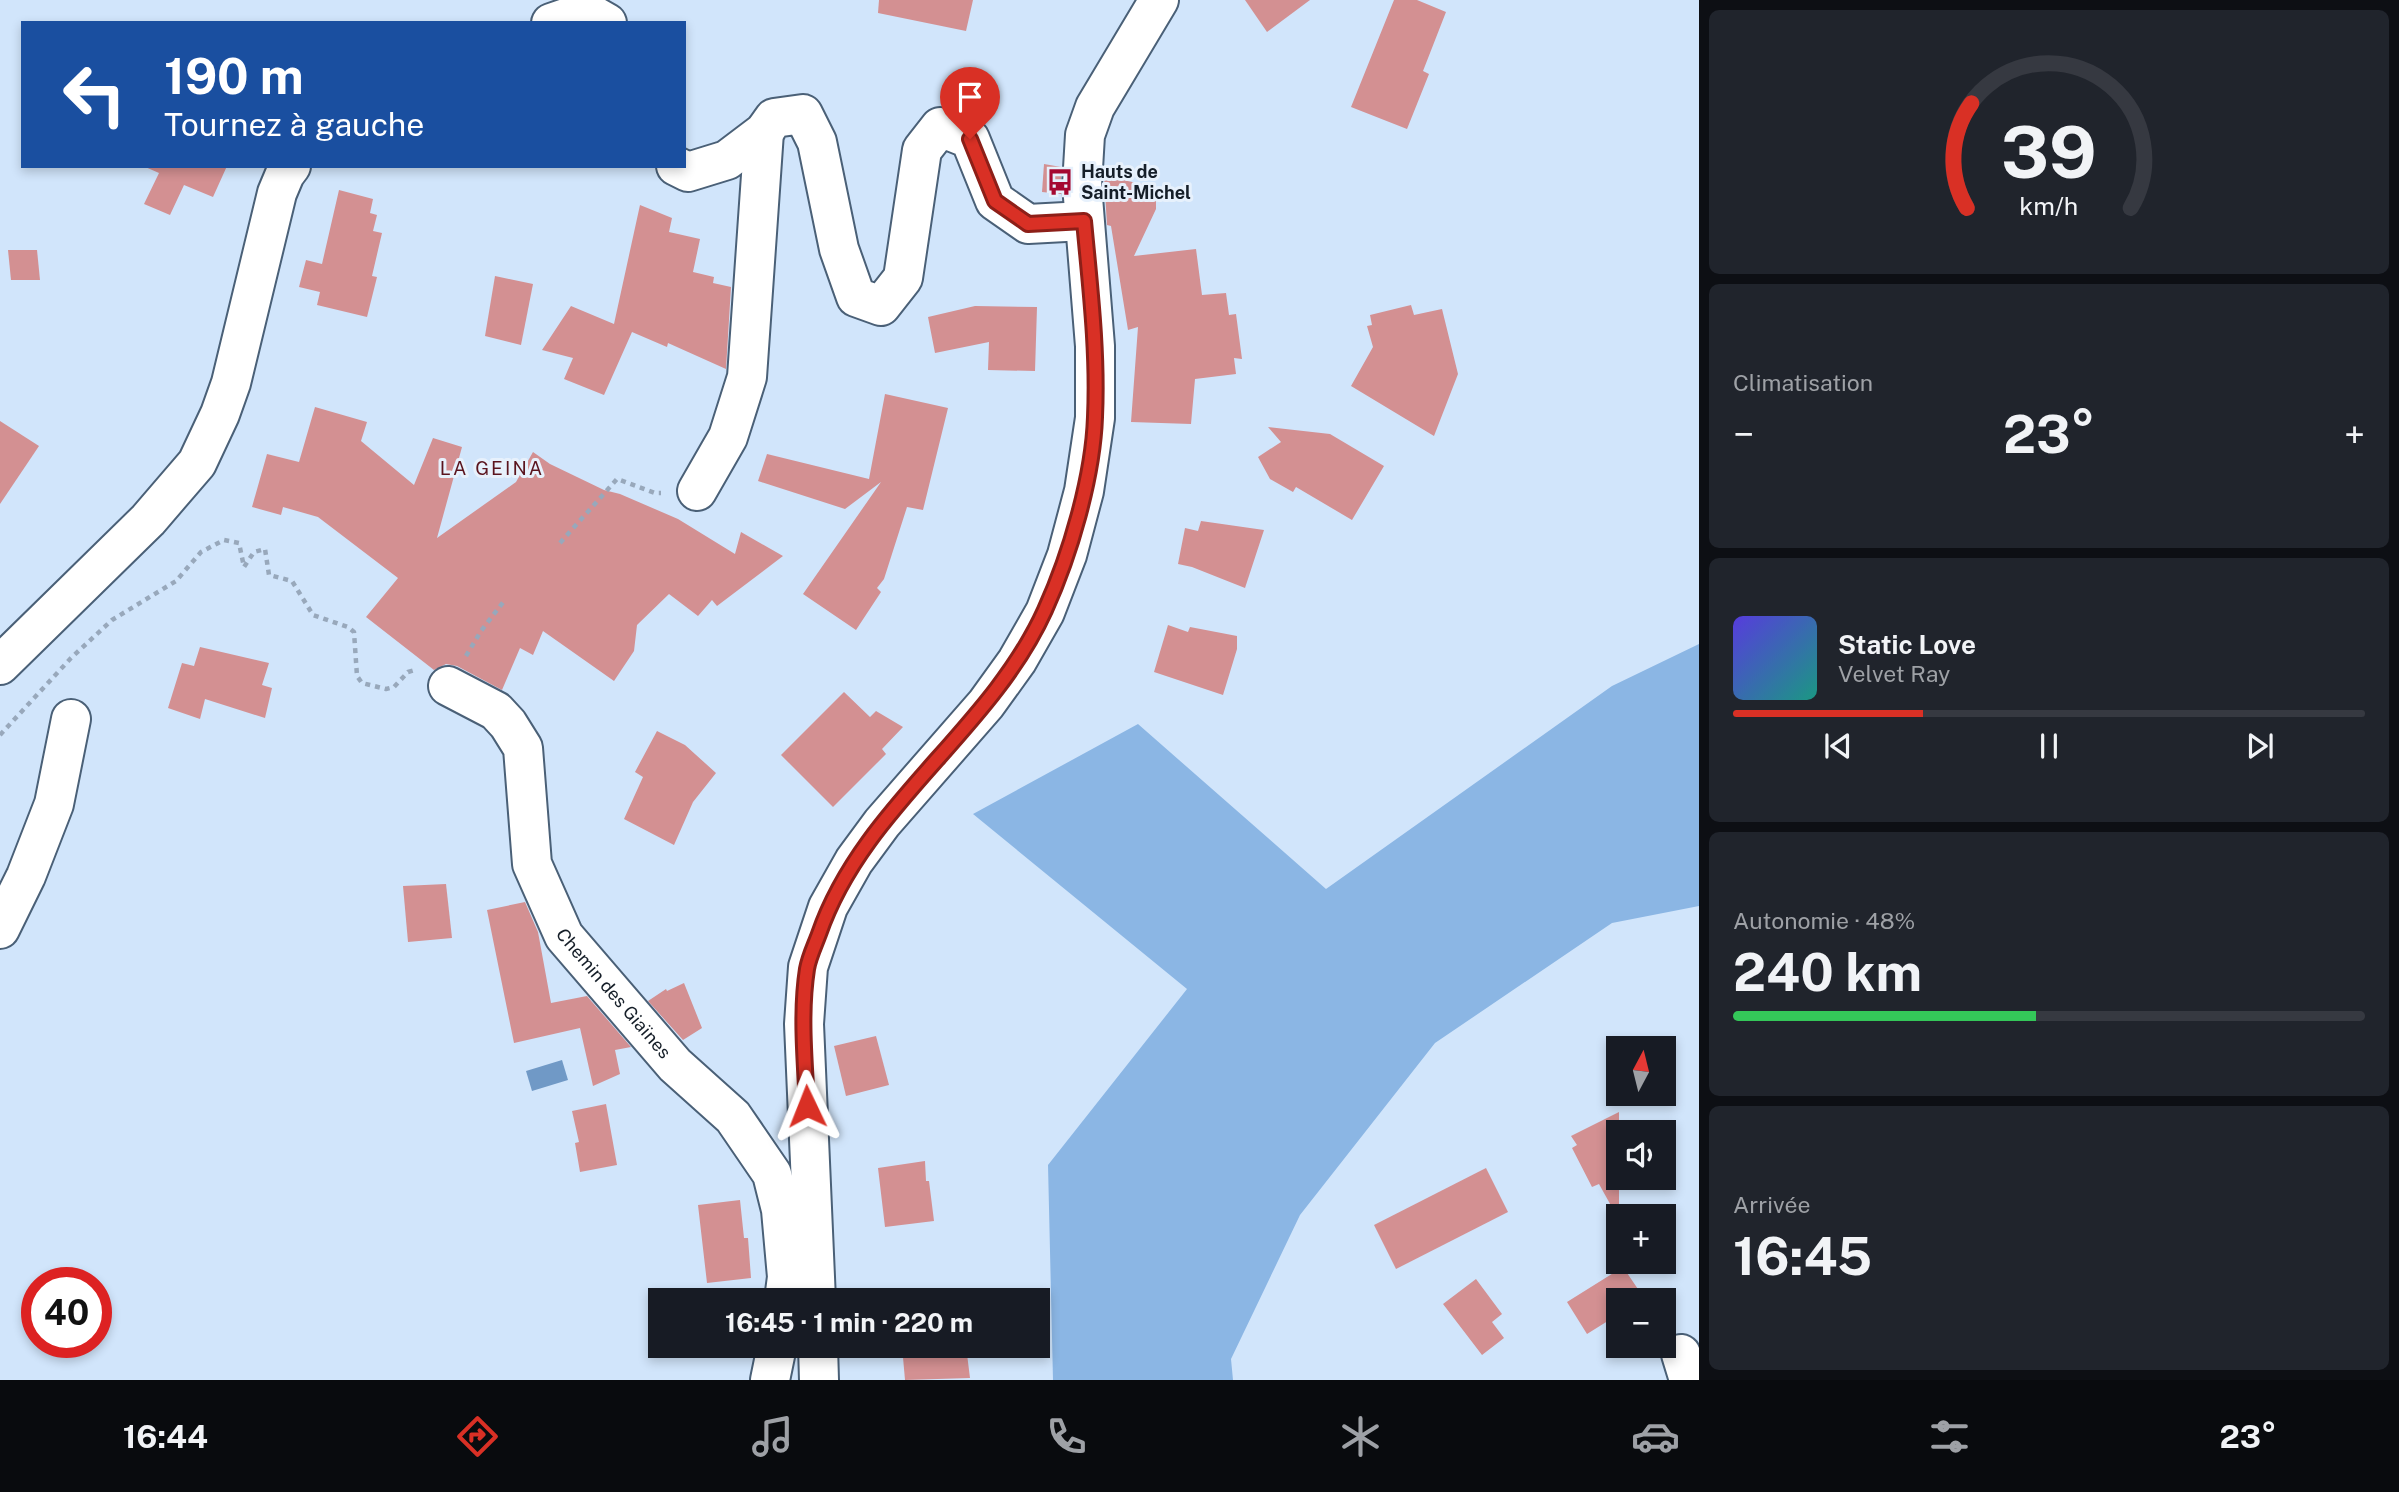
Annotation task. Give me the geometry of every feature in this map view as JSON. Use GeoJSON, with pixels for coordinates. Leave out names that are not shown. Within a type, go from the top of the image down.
{"type":"FeatureCollection","features":[{"type":"Feature","properties":{"kind":"street"},"geometry":{"type":"LineString","coordinates":[[815,1288],[804,1024],[807,967],[828,907],[854,861],[883,823],[986,704],[1017,661],[1045,612],[1067,555],[1084,491],[1095,418],[1095,346],[1082,185],[1085,135],[1095,107],[1159,0]]}},
{"type":"Feature","properties":{"kind":"street"},"geometry":{"type":"LineString","coordinates":[[557,21],[586,11],[604,21]]}},
{"type":"Feature","properties":{"kind":"street"},"geometry":{"type":"LineString","coordinates":[[680,168],[688,172],[727,160],[765,132],[774,118],[803,114],[817,142],[839,249],[856,297],[881,306],[903,278],[922,150],[940,127],[970,139],[995,201],[1028,224],[1084,221]]}},
{"type":"Feature","properties":{"kind":"street"},"geometry":{"type":"LineString","coordinates":[[697,491],[727,437],[747,377],[765,132]]}},
{"type":"Feature","properties":{"kind":"street"},"geometry":{"type":"LineString","coordinates":[[0,665],[148,520],[197,463],[231,383],[278,193],[290,168]]}},
{"type":"Feature","properties":{"kind":"street","name":"Chemin des Giaïnes"},"geometry":{"type":"LineString","coordinates":[[448,686],[496,711],[523,748],[532,864],[564,936],[675,1065],[733,1117],[772,1174],[781,1210],[786,1288]]}},
{"type":"Feature","properties":{"kind":"street"},"geometry":{"type":"LineString","coordinates":[[0,929],[26,876],[54,804],[71,719]]}},
{"type":"Feature","properties":{"kind":"street"},"geometry":{"type":"LineString","coordinates":[[770,1380],[774,1358]]}},
{"type":"Feature","properties":{"kind":"street"},"geometry":{"type":"LineString","coordinates":[[818,1358],[819,1380]]}},
{"type":"Feature","properties":{"kind":"path"},"geometry":{"type":"LineString","coordinates":[[560,543],[617,479],[655,493],[697,491]]}},
{"type":"Feature","properties":{"kind":"path"},"geometry":{"type":"LineString","coordinates":[[0,735],[90,639],[112,620],[176,581],[201,552],[223,540],[239,543],[244,567],[254,552],[265,549],[269,575],[292,581],[313,615],[355,632],[356,676],[362,683],[386,689],[394,687],[408,672],[416,670],[448,686],[481,631],[504,601]]}},
{"type":"Feature","properties":{"kind":"shaded area"},"geometry":{"type":"Polygon","coordinates":[[[1699,644],[1699,906],[1612,923],[1435,1043],[1300,1215],[1231,1359],[1233,1380],[1053,1380],[1048,1165],[1187,989],[973,814],[1138,724],[1326,889],[1612,686],[1699,644]]]}},
{"type":"Feature","properties":{"kind":"shaded area"},"geometry":{"type":"Polygon","coordinates":[[[562,1060],[568,1080],[532,1091],[526,1071],[562,1060]]]}},
{"type":"Feature","properties":{"kind":"building"},"geometry":{"type":"Polygon","coordinates":[[[879,0],[973,0],[966,31],[878,13],[879,0]]]}},
{"type":"Feature","properties":{"kind":"building"},"geometry":{"type":"Polygon","coordinates":[[[1245,0],[1310,0],[1267,32],[1245,0]]]}},
{"type":"Feature","properties":{"kind":"building"},"geometry":{"type":"Polygon","coordinates":[[[1394,0],[1417,0],[1446,12],[1423,71],[1429,74],[1407,129],[1351,107],[1394,0]]]}},
{"type":"Feature","properties":{"kind":"building"},"geometry":{"type":"Polygon","coordinates":[[[1044,164],[1061,167],[1061,194],[1042,192],[1044,164]]]}},
{"type":"Feature","properties":{"kind":"building"},"geometry":{"type":"Polygon","coordinates":[[[148,168],[226,168],[213,197],[184,185],[170,215],[144,204],[159,173],[148,168]]]}},
{"type":"Feature","properties":{"kind":"building"},"geometry":{"type":"Polygon","coordinates":[[[1104,176],[1156,187],[1156,209],[1134,256],[1196,249],[1202,295],[1226,293],[1229,315],[1236,314],[1242,359],[1234,358],[1236,374],[1195,379],[1191,424],[1131,422],[1138,327],[1128,330],[1111,226],[1107,225],[1104,176]]]}},
{"type":"Feature","properties":{"kind":"building"},"geometry":{"type":"Polygon","coordinates":[[[339,190],[373,199],[370,213],[377,215],[373,231],[382,233],[372,276],[377,277],[367,317],[317,305],[320,292],[299,287],[306,260],[322,264],[339,190]]]}},
{"type":"Feature","properties":{"kind":"building"},"geometry":{"type":"Polygon","coordinates":[[[640,205],[672,218],[669,232],[700,239],[693,272],[714,277],[713,283],[731,287],[726,369],[668,343],[667,347],[632,332],[604,395],[564,379],[573,358],[542,350],[571,306],[614,324],[640,205]]]}},
{"type":"Feature","properties":{"kind":"building"},"geometry":{"type":"Polygon","coordinates":[[[8,250],[37,250],[40,280],[11,280],[8,250]]]}},
{"type":"Feature","properties":{"kind":"building"},"geometry":{"type":"Polygon","coordinates":[[[495,276],[533,284],[521,345],[485,336],[495,276]]]}},
{"type":"Feature","properties":{"kind":"building"},"geometry":{"type":"Polygon","coordinates":[[[1411,305],[1414,315],[1442,309],[1458,374],[1434,436],[1351,386],[1373,347],[1367,326],[1372,325],[1370,315],[1411,305]]]}},
{"type":"Feature","properties":{"kind":"building"},"geometry":{"type":"Polygon","coordinates":[[[975,306],[1037,307],[1035,371],[988,370],[989,342],[935,353],[928,317],[975,306]]]}},
{"type":"Feature","properties":{"kind":"building"},"geometry":{"type":"Polygon","coordinates":[[[885,394],[948,408],[923,510],[907,507],[884,579],[877,588],[881,592],[856,630],[803,594],[881,482],[845,509],[758,481],[767,454],[869,479],[885,394]]]}},
{"type":"Feature","properties":{"kind":"building"},"geometry":{"type":"Polygon","coordinates":[[[315,407],[367,422],[361,441],[414,485],[433,438],[462,447],[437,538],[516,482],[533,452],[550,464],[604,490],[620,494],[678,519],[735,554],[741,532],[783,556],[717,606],[712,600],[698,616],[669,594],[637,625],[634,651],[614,681],[543,631],[533,655],[520,648],[502,690],[457,666],[446,664],[434,670],[366,617],[398,578],[318,517],[283,507],[281,515],[252,507],[267,454],[299,462],[315,407]]]}},
{"type":"Feature","properties":{"kind":"building"},"geometry":{"type":"Polygon","coordinates":[[[0,421],[39,446],[0,504],[0,421]]]}},
{"type":"Feature","properties":{"kind":"building"},"geometry":{"type":"Polygon","coordinates":[[[1268,427],[1330,434],[1384,466],[1352,520],[1296,487],[1293,492],[1270,479],[1258,457],[1281,442],[1268,427]]]}},
{"type":"Feature","properties":{"kind":"building"},"geometry":{"type":"Polygon","coordinates":[[[1201,521],[1264,530],[1245,588],[1178,564],[1185,528],[1198,531],[1201,521]]]}},
{"type":"Feature","properties":{"kind":"building"},"geometry":{"type":"Polygon","coordinates":[[[1168,625],[1188,632],[1190,627],[1237,636],[1237,649],[1223,695],[1154,672],[1168,625]]]}},
{"type":"Feature","properties":{"kind":"building"},"geometry":{"type":"Polygon","coordinates":[[[200,647],[269,663],[262,685],[272,688],[265,718],[205,699],[200,719],[168,708],[182,663],[194,666],[200,647]]]}},
{"type":"Feature","properties":{"kind":"building"},"geometry":{"type":"Polygon","coordinates":[[[844,692],[870,717],[876,711],[903,727],[882,749],[886,754],[833,807],[781,755],[844,692]]]}},
{"type":"Feature","properties":{"kind":"building"},"geometry":{"type":"Polygon","coordinates":[[[657,731],[685,745],[716,773],[693,802],[674,845],[624,819],[643,777],[635,772],[657,731]]]}},
{"type":"Feature","properties":{"kind":"building"},"geometry":{"type":"Polygon","coordinates":[[[446,884],[452,938],[408,942],[403,886],[446,884]]]}},
{"type":"Feature","properties":{"kind":"building"},"geometry":{"type":"Polygon","coordinates":[[[525,902],[538,932],[551,1003],[587,996],[631,1047],[615,1050],[620,1074],[593,1086],[580,1028],[514,1043],[487,910],[525,902]]]}},
{"type":"Feature","properties":{"kind":"building"},"geometry":{"type":"Polygon","coordinates":[[[684,983],[702,1028],[683,1040],[648,1001],[666,989],[667,991],[684,983]]]}},
{"type":"Feature","properties":{"kind":"building"},"geometry":{"type":"Polygon","coordinates":[[[876,1036],[889,1085],[846,1096],[834,1046],[876,1036]]]}},
{"type":"Feature","properties":{"kind":"building"},"geometry":{"type":"Polygon","coordinates":[[[606,1104],[617,1165],[580,1172],[575,1143],[579,1142],[572,1111],[606,1104]]]}},
{"type":"Feature","properties":{"kind":"building"},"geometry":{"type":"Polygon","coordinates":[[[1619,1112],[1619,1120],[1606,1120],[1606,1190],[1619,1190],[1619,1204],[1610,1204],[1599,1184],[1592,1187],[1572,1148],[1577,1145],[1571,1136],[1619,1112]]]}},
{"type":"Feature","properties":{"kind":"building"},"geometry":{"type":"Polygon","coordinates":[[[925,1161],[934,1221],[885,1227],[878,1168],[925,1161]]]}},
{"type":"Feature","properties":{"kind":"building"},"geometry":{"type":"Polygon","coordinates":[[[1486,1168],[1508,1212],[1396,1269],[1374,1225],[1486,1168]]]}},
{"type":"Feature","properties":{"kind":"building"},"geometry":{"type":"Polygon","coordinates":[[[740,1200],[744,1238],[748,1238],[751,1278],[707,1283],[698,1205],[740,1200]]]}},
{"type":"Feature","properties":{"kind":"building"},"geometry":{"type":"Polygon","coordinates":[[[1612,1274],[1628,1274],[1637,1288],[1606,1288],[1606,1322],[1587,1334],[1567,1302],[1612,1274]]]}},
{"type":"Feature","properties":{"kind":"building"},"geometry":{"type":"Polygon","coordinates":[[[1476,1279],[1502,1314],[1492,1322],[1504,1338],[1482,1355],[1443,1304],[1476,1279]]]}},
{"type":"Feature","properties":{"kind":"building"},"geometry":{"type":"Polygon","coordinates":[[[903,1358],[968,1358],[970,1378],[905,1380],[903,1358]]]}},
{"type":"Feature","properties":{"kind":"place","name":"Hauts de Saint-Michel"},"geometry":{"type":"Point","coordinates":[1060,182]}},
{"type":"Feature","properties":{"kind":"district","name":"LA GEINA"},"geometry":{"type":"Point","coordinates":[492,468]}},
{"type":"Feature","properties":{"kind":"route"},"geometry":{"type":"LineString","coordinates":[[807,1106],[804,1024],[807,967],[828,907],[854,861],[883,823],[986,704],[1017,661],[1045,612],[1067,555],[1084,491],[1095,418],[1095,346],[1084,221],[1028,224],[995,201],[970,139]]}}]}
